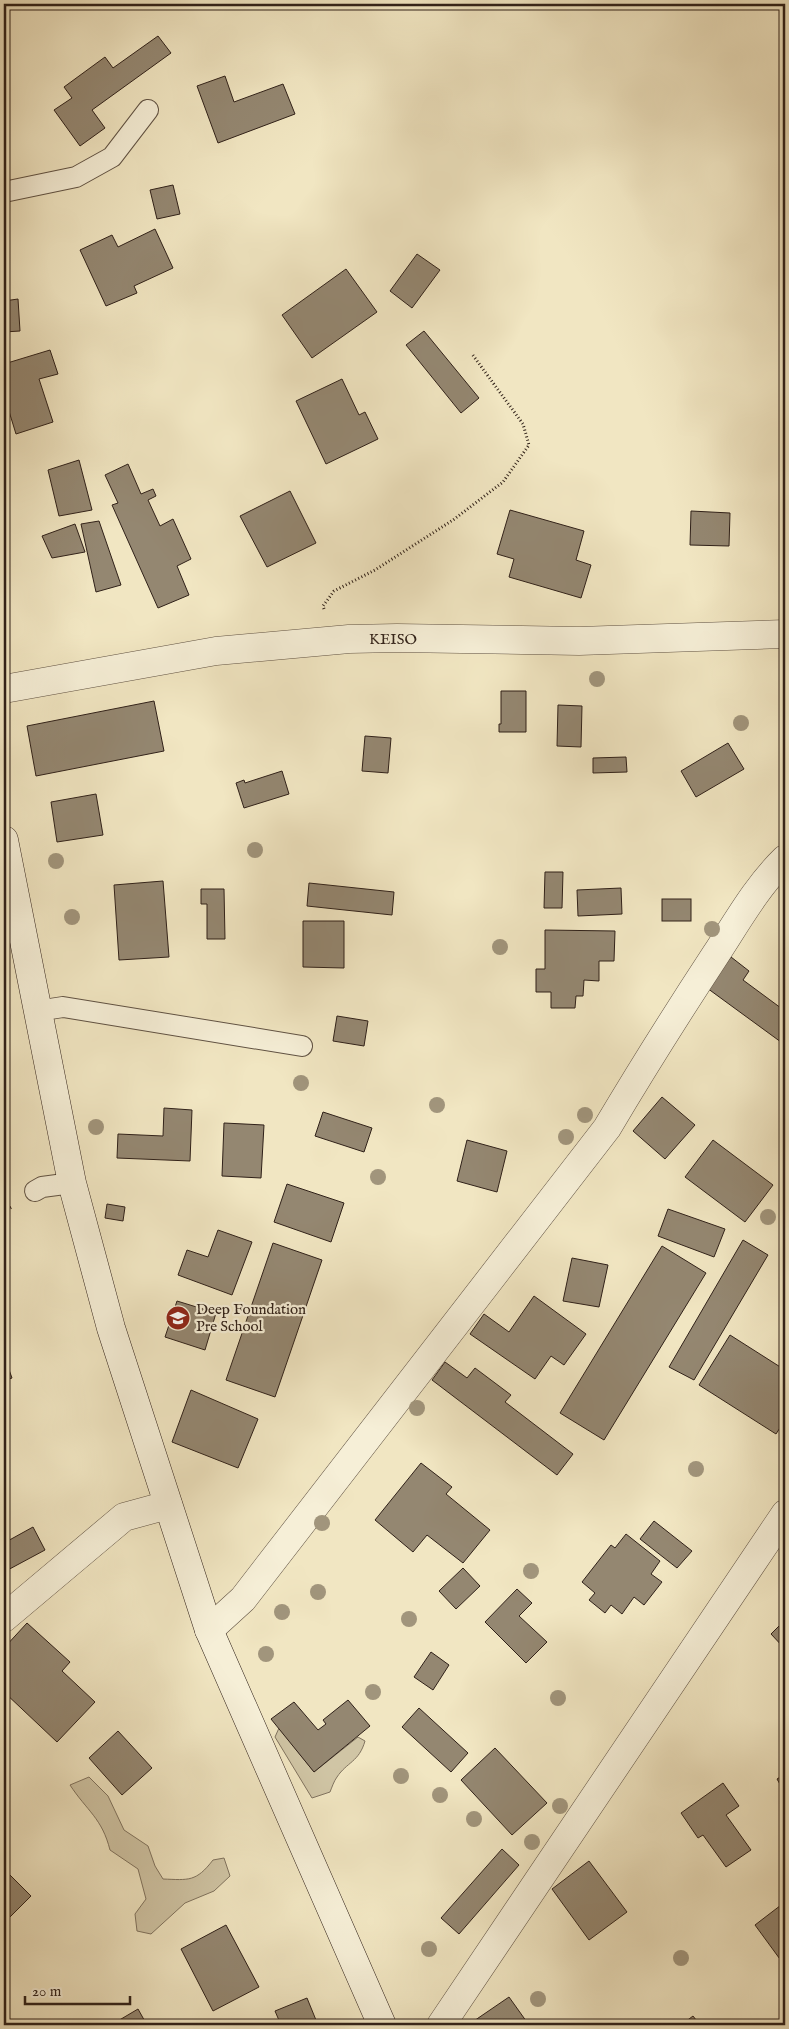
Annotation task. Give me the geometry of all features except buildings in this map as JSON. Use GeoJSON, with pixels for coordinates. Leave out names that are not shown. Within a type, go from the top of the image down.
{"type":"FeatureCollection","features":[{"type":"Feature","properties":{"kind":"street","name":"KEISO"},"geometry":{"type":"LineString","coordinates":[[4,689],[216,651],[333,641],[397,638],[579,641],[785,634]]}},
{"type":"Feature","properties":{"kind":"street"},"geometry":{"type":"LineString","coordinates":[[4,840],[10,898],[37,1011],[72,1183],[111,1328],[208,1630],[382,2025]]}},
{"type":"Feature","properties":{"kind":"street"},"geometry":{"type":"LineString","coordinates":[[208,1630],[243,1599],[606,1128],[654,1049],[728,936],[770,874],[785,859]]}},
{"type":"Feature","properties":{"kind":"street"},"geometry":{"type":"LineString","coordinates":[[4,1618],[124,1517],[168,1505]]}},
{"type":"Feature","properties":{"kind":"street"},"geometry":{"type":"LineString","coordinates":[[441,2025],[785,1514]]}},
{"type":"Feature","properties":{"kind":"lane"},"geometry":{"type":"LineString","coordinates":[[4,192],[76,177],[112,157],[148,110]]}},
{"type":"Feature","properties":{"kind":"lane"},"geometry":{"type":"LineString","coordinates":[[37,1011],[63,1007],[302,1046]]}},
{"type":"Feature","properties":{"kind":"lane"},"geometry":{"type":"LineString","coordinates":[[35,1191],[42,1187],[72,1183]]}},
{"type":"Feature","properties":{"kind":"path"},"geometry":{"type":"LineString","coordinates":[[333,641],[323,606],[334,591],[375,570],[453,520],[503,482],[530,445],[523,424],[472,354]]}},
{"type":"Feature","properties":{"kind":"shaded area"},"geometry":{"type":"Polygon","coordinates":[[[279,1728],[314,1772],[358,1737],[365,1741],[356,1758],[337,1777],[330,1792],[312,1798],[275,1737],[279,1728]]]}},
{"type":"Feature","properties":{"kind":"shaded area"},"geometry":{"type":"Polygon","coordinates":[[[89,1777],[108,1796],[124,1830],[148,1846],[155,1866],[163,1879],[179,1880],[197,1876],[213,1860],[224,1858],[230,1876],[214,1891],[185,1903],[151,1934],[137,1931],[135,1914],[146,1899],[138,1869],[110,1850],[103,1830],[70,1785],[89,1777]]]}},
{"type":"Feature","properties":{"kind":"place","name":"Deep Foundation Pre School"},"geometry":{"type":"Point","coordinates":[178,1318]}}]}
